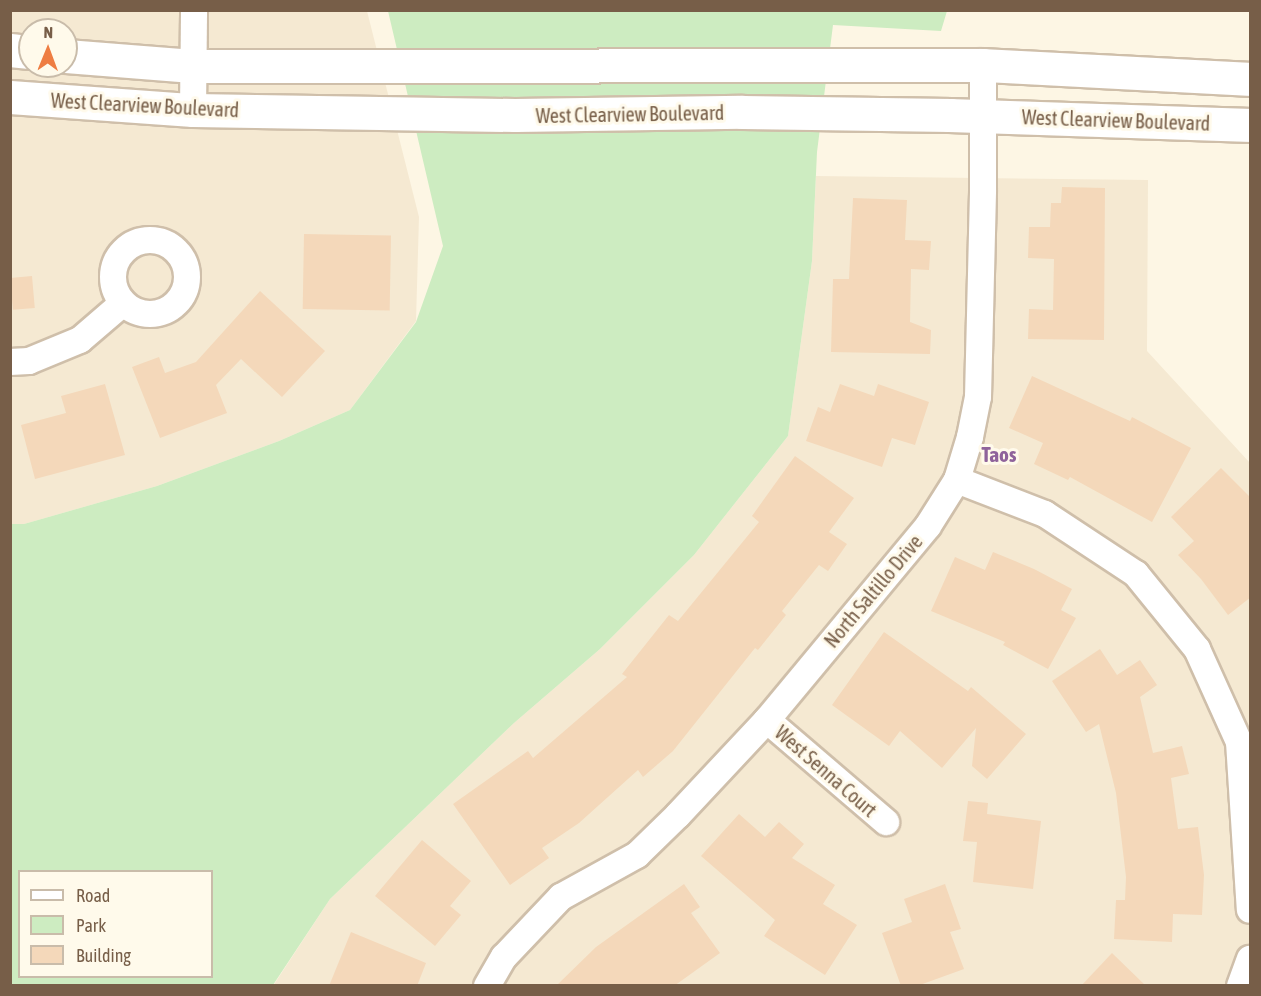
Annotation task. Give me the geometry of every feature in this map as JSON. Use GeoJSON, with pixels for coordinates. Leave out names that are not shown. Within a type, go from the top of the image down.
{"type":"FeatureCollection","features":[{"type":"Feature","properties":{"kind":"street"},"geometry":{"type":"LineString","coordinates":[[193,110],[194,10]]}},
{"type":"Feature","properties":{"kind":"street"},"geometry":{"type":"LineString","coordinates":[[78,57],[194,66],[983,65],[1251,79]]}},
{"type":"Feature","properties":{"kind":"street","name":"North Saltillo Drive"},"geometry":{"type":"LineString","coordinates":[[487,986],[504,957],[561,897],[637,855],[767,720],[928,526],[957,480],[970,437],[978,397],[981,344],[983,65]]}},
{"type":"Feature","properties":{"kind":"street","name":"West Clearview Boulevard"},"geometry":{"type":"LineString","coordinates":[[10,97],[193,110],[504,115],[754,112],[983,115],[1251,125]]}},
{"type":"Feature","properties":{"kind":"street"},"geometry":{"type":"LineString","coordinates":[[10,363],[29,360],[80,340],[123,303]]}},
{"type":"Feature","properties":{"kind":"street"},"geometry":{"type":"LineString","coordinates":[[957,480],[1045,514],[1136,574],[1197,649],[1239,742],[1251,910]]}},
{"type":"Feature","properties":{"kind":"street","name":"West Senna Court"},"geometry":{"type":"LineString","coordinates":[[767,720],[886,822]]}},
{"type":"Feature","properties":{"kind":"street"},"geometry":{"type":"LineString","coordinates":[[1240,986],[1251,959]]}},
{"type":"Feature","properties":{"kind":"shaded area"},"geometry":{"type":"Polygon","coordinates":[[[11,11],[367,11],[419,217],[416,321],[350,410],[279,441],[157,486],[24,524],[11,524],[11,11]]]}},
{"type":"Feature","properties":{"kind":"shaded area"},"geometry":{"type":"Polygon","coordinates":[[[816,176],[1148,180],[1147,351],[1250,463],[1250,985],[273,986],[330,899],[514,723],[600,649],[694,555],[788,436],[812,261],[816,176]]]}},
{"type":"Feature","properties":{"kind":"green space"},"geometry":{"type":"Polygon","coordinates":[[[388,11],[947,11],[941,31],[833,25],[817,152],[812,261],[788,436],[694,555],[600,649],[514,723],[330,899],[273,985],[11,986],[11,524],[24,524],[157,486],[279,441],[350,410],[416,322],[443,246],[388,11]]]}},
{"type":"Feature","properties":{"kind":"building"},"geometry":{"type":"Polygon","coordinates":[[[1062,187],[1105,188],[1104,340],[1028,339],[1029,309],[1053,310],[1054,259],[1028,258],[1029,227],[1050,227],[1051,203],[1061,203],[1062,187]]]}},
{"type":"Feature","properties":{"kind":"building"},"geometry":{"type":"Polygon","coordinates":[[[853,198],[907,200],[905,240],[931,241],[929,270],[911,269],[910,322],[931,330],[930,354],[831,352],[833,279],[849,279],[853,198]]]}},
{"type":"Feature","properties":{"kind":"building"},"geometry":{"type":"Polygon","coordinates":[[[304,234],[391,236],[390,311],[303,309],[304,234]]]}},
{"type":"Feature","properties":{"kind":"building"},"geometry":{"type":"Polygon","coordinates":[[[32,276],[35,308],[13,310],[10,278],[32,276]]]}},
{"type":"Feature","properties":{"kind":"building"},"geometry":{"type":"Polygon","coordinates":[[[260,291],[325,351],[282,397],[241,359],[216,385],[227,413],[160,438],[132,367],[159,357],[165,373],[196,362],[260,291]]]}},
{"type":"Feature","properties":{"kind":"building"},"geometry":{"type":"Polygon","coordinates":[[[1032,376],[1130,421],[1132,417],[1191,448],[1152,522],[1070,477],[1068,480],[1034,464],[1043,443],[1009,428],[1032,376]]]}},
{"type":"Feature","properties":{"kind":"building"},"geometry":{"type":"Polygon","coordinates":[[[105,384],[125,455],[35,479],[21,425],[66,413],[61,396],[105,384]]]}},
{"type":"Feature","properties":{"kind":"building"},"geometry":{"type":"Polygon","coordinates":[[[840,384],[874,396],[878,384],[929,402],[915,445],[892,438],[882,467],[806,441],[818,407],[830,412],[840,384]]]}},
{"type":"Feature","properties":{"kind":"building"},"geometry":{"type":"Polygon","coordinates":[[[795,456],[854,498],[829,532],[847,544],[828,571],[819,565],[782,611],[786,615],[758,650],[755,648],[673,751],[643,777],[638,770],[579,823],[542,848],[549,858],[510,885],[453,804],[528,751],[533,758],[627,677],[622,674],[669,615],[678,621],[759,522],[752,516],[795,456]]]}},
{"type":"Feature","properties":{"kind":"building"},"geometry":{"type":"Polygon","coordinates":[[[1221,468],[1251,498],[1251,597],[1228,615],[1201,579],[1178,555],[1194,541],[1171,517],[1221,468]]]}},
{"type":"Feature","properties":{"kind":"building"},"geometry":{"type":"Polygon","coordinates":[[[993,552],[1034,569],[1072,589],[1061,610],[1076,618],[1048,669],[1003,645],[1005,642],[931,611],[955,557],[985,570],[993,552]]]}},
{"type":"Feature","properties":{"kind":"building"},"geometry":{"type":"Polygon","coordinates":[[[884,632],[968,691],[971,687],[1026,734],[987,779],[972,766],[976,728],[942,768],[900,731],[889,746],[832,705],[884,632]]]}},
{"type":"Feature","properties":{"kind":"building"},"geometry":{"type":"Polygon","coordinates":[[[1100,649],[1117,675],[1140,660],[1157,685],[1140,697],[1153,753],[1182,746],[1189,774],[1171,778],[1178,829],[1198,827],[1204,875],[1202,915],[1173,914],[1172,942],[1114,939],[1116,900],[1125,900],[1126,877],[1116,793],[1099,724],[1086,732],[1052,681],[1100,649]]]}},
{"type":"Feature","properties":{"kind":"building"},"geometry":{"type":"Polygon","coordinates":[[[968,801],[988,803],[987,814],[1041,821],[1033,889],[973,882],[977,842],[963,841],[968,801]]]}},
{"type":"Feature","properties":{"kind":"building"},"geometry":{"type":"Polygon","coordinates":[[[739,814],[765,837],[779,822],[804,844],[792,858],[835,885],[823,904],[857,925],[825,975],[764,936],[775,920],[701,856],[739,814]]]}},
{"type":"Feature","properties":{"kind":"building"},"geometry":{"type":"Polygon","coordinates":[[[422,840],[471,881],[450,906],[461,915],[435,946],[375,896],[422,840]]]}},
{"type":"Feature","properties":{"kind":"building"},"geometry":{"type":"Polygon","coordinates":[[[684,884],[700,907],[691,913],[720,953],[674,986],[556,986],[596,947],[684,884]]]}},
{"type":"Feature","properties":{"kind":"building"},"geometry":{"type":"Polygon","coordinates":[[[945,884],[961,929],[950,932],[964,969],[917,986],[901,986],[882,933],[912,922],[904,899],[945,884]]]}},
{"type":"Feature","properties":{"kind":"building"},"geometry":{"type":"Polygon","coordinates":[[[351,932],[426,963],[417,986],[329,986],[351,932]]]}},
{"type":"Feature","properties":{"kind":"building"},"geometry":{"type":"Polygon","coordinates":[[[1112,953],[1146,986],[1081,986],[1112,953]]]}},
{"type":"Feature","properties":{"kind":"district","name":"Taos"},"geometry":{"type":"Point","coordinates":[999,454]}}]}
